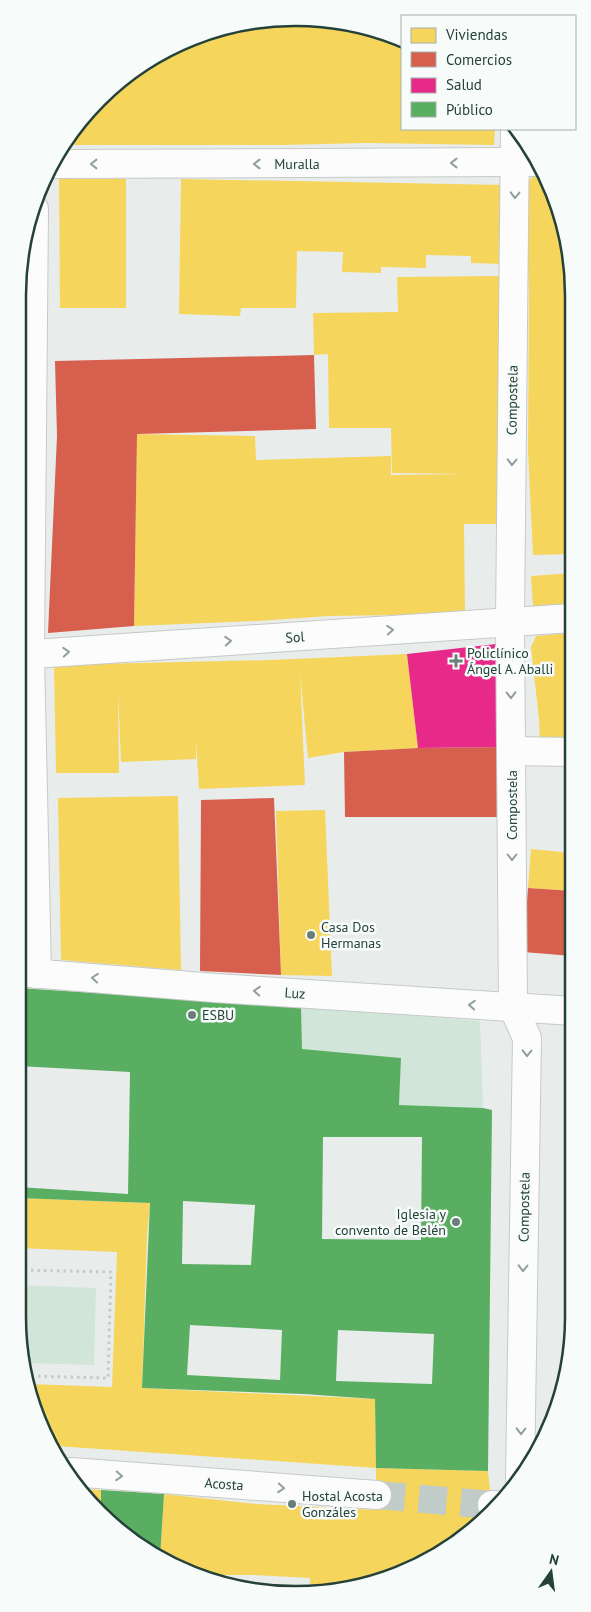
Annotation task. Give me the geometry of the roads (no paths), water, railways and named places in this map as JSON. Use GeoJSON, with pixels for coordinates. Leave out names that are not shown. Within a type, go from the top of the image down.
{"type":"FeatureCollection","features":[{"type":"Feature","properties":{"kind":"street","name":"Compostela"},"geometry":{"type":"LineString","coordinates":[[520,1464],[527,1038],[513,1008],[510,622],[526,163],[522,150]]}},
{"type":"Feature","properties":{"kind":"street","name":"Muralla"},"geometry":{"type":"LineString","coordinates":[[60,164],[526,163]]}},
{"type":"Feature","properties":{"kind":"street"},"geometry":{"type":"LineString","coordinates":[[26,566],[33,232]]}},
{"type":"Feature","properties":{"kind":"street","name":"Sol"},"geometry":{"type":"LineString","coordinates":[[26,655],[565,618]]}},
{"type":"Feature","properties":{"kind":"street"},"geometry":{"type":"LineString","coordinates":[[512,751],[565,752]]}},
{"type":"Feature","properties":{"kind":"street"},"geometry":{"type":"LineString","coordinates":[[26,867],[27,973]]}},
{"type":"Feature","properties":{"kind":"street","name":"Luz"},"geometry":{"type":"LineString","coordinates":[[27,973],[224,989],[565,1011]]}},
{"type":"Feature","properties":{"kind":"street","name":"Acosta"},"geometry":{"type":"LineString","coordinates":[[77,1472],[377,1495]]}},
{"type":"Feature","properties":{"kind":"tunnel"},"geometry":{"type":"LineString","coordinates":[[377,1495],[488,1505]]}},
{"type":"Feature","properties":{"kind":"place","name":"Policlínico Ángel A. Aballi"},"geometry":{"type":"Point","coordinates":[456,661]}},
{"type":"Feature","properties":{"kind":"place","name":"Casa Dos Hermanas"},"geometry":{"type":"Point","coordinates":[311,935]}},
{"type":"Feature","properties":{"kind":"place","name":"ESBU"},"geometry":{"type":"Point","coordinates":[192,1015]}},
{"type":"Feature","properties":{"kind":"place","name":"Iglesia y convento de Belén"},"geometry":{"type":"Point","coordinates":[456,1222]}},
{"type":"Feature","properties":{"kind":"place","name":"Hostal Acosta Gonzáles"},"geometry":{"type":"Point","coordinates":[292,1504]}}]}
